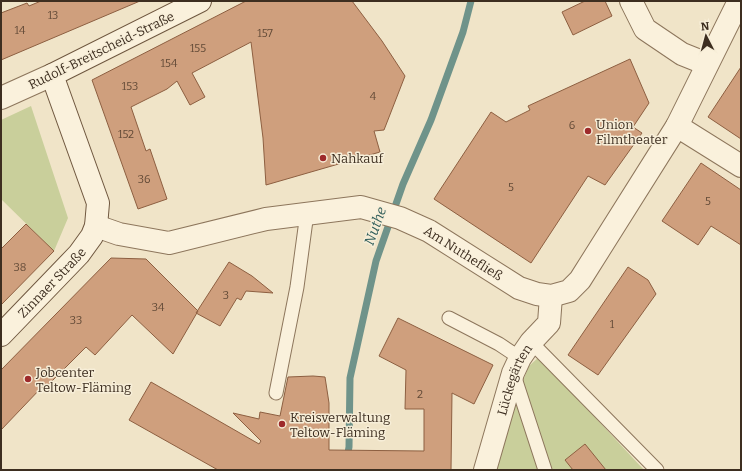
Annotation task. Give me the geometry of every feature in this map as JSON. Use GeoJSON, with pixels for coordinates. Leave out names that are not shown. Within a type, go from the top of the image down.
{"type":"FeatureCollection","features":[{"type":"Feature","properties":{"kind":"street","name":"Rudolf-Breitscheid-Straße"},"geometry":{"type":"LineString","coordinates":[[1,98],[52,75],[200,1]]}},
{"type":"Feature","properties":{"kind":"street"},"geometry":{"type":"LineString","coordinates":[[631,1],[645,29],[682,54],[708,64]]}},
{"type":"Feature","properties":{"kind":"street","name":"Am Nuthefließ"},"geometry":{"type":"LineString","coordinates":[[96,226],[119,234],[169,243],[266,219],[361,207],[400,218],[429,231],[519,288],[537,294],[552,296],[569,291],[580,280],[677,126],[740,1]]}},
{"type":"Feature","properties":{"kind":"street"},"geometry":{"type":"LineString","coordinates":[[52,75],[98,203],[96,226]]}},
{"type":"Feature","properties":{"kind":"street"},"geometry":{"type":"LineString","coordinates":[[677,126],[741,166]]}},
{"type":"Feature","properties":{"kind":"street","name":"Zinnaer Straße"},"geometry":{"type":"LineString","coordinates":[[1,335],[79,254],[92,236],[96,226]]}},
{"type":"Feature","properties":{"kind":"street","name":"Lückegärten"},"geometry":{"type":"LineString","coordinates":[[484,470],[521,358],[549,323],[552,296]]}},
{"type":"Feature","properties":{"kind":"lane"},"geometry":{"type":"LineString","coordinates":[[276,393],[297,288],[307,213]]}},
{"type":"Feature","properties":{"kind":"lane"},"geometry":{"type":"LineString","coordinates":[[449,318],[499,344],[521,358],[656,470]]}},
{"type":"Feature","properties":{"kind":"lane"},"geometry":{"type":"LineString","coordinates":[[521,358],[545,470]]}},
{"type":"Feature","properties":{"kind":"green space"},"geometry":{"type":"Polygon","coordinates":[[[31,106],[68,218],[54,251],[1,199],[1,120],[31,106]]]}},
{"type":"Feature","properties":{"kind":"green space"},"geometry":{"type":"Polygon","coordinates":[[[539,357],[644,470],[495,470],[515,400],[529,366],[539,357]]]}},
{"type":"Feature","properties":{"kind":"building"},"geometry":{"type":"Polygon","coordinates":[[[41,1],[140,1],[1,60],[1,13],[27,3],[29,6],[41,1]]]}},
{"type":"Feature","properties":{"kind":"building"},"geometry":{"type":"Polygon","coordinates":[[[246,1],[352,1],[382,41],[405,76],[384,130],[374,131],[380,152],[266,185],[263,138],[251,42],[192,73],[205,97],[190,105],[177,81],[167,89],[131,107],[146,151],[150,149],[167,199],[138,209],[92,80],[246,1]]]}},
{"type":"Feature","properties":{"kind":"building"},"geometry":{"type":"Polygon","coordinates":[[[585,1],[605,1],[612,16],[573,35],[562,12],[585,1]]]}},
{"type":"Feature","properties":{"kind":"building"},"geometry":{"type":"Polygon","coordinates":[[[630,59],[649,103],[633,127],[642,133],[605,185],[588,176],[531,263],[434,199],[491,112],[506,122],[530,110],[528,106],[630,59]]]}},
{"type":"Feature","properties":{"kind":"building"},"geometry":{"type":"Polygon","coordinates":[[[741,67],[741,139],[708,117],[741,67]]]}},
{"type":"Feature","properties":{"kind":"building"},"geometry":{"type":"Polygon","coordinates":[[[701,163],[741,190],[741,245],[711,226],[698,245],[662,221],[701,163]]]}},
{"type":"Feature","properties":{"kind":"building"},"geometry":{"type":"Polygon","coordinates":[[[26,224],[54,251],[1,305],[1,249],[26,224]]]}},
{"type":"Feature","properties":{"kind":"building"},"geometry":{"type":"Polygon","coordinates":[[[111,258],[146,259],[198,311],[173,354],[132,315],[95,355],[86,347],[44,389],[42,387],[1,430],[1,370],[111,258]]]}},
{"type":"Feature","properties":{"kind":"building"},"geometry":{"type":"Polygon","coordinates":[[[229,262],[252,276],[273,293],[246,291],[241,300],[237,298],[220,326],[196,313],[229,262]]]}},
{"type":"Feature","properties":{"kind":"building"},"geometry":{"type":"Polygon","coordinates":[[[628,267],[648,280],[656,294],[598,375],[568,355],[628,267]]]}},
{"type":"Feature","properties":{"kind":"building"},"geometry":{"type":"Polygon","coordinates":[[[398,318],[493,365],[474,404],[452,393],[451,470],[218,470],[129,420],[151,382],[259,444],[261,441],[233,413],[259,419],[260,412],[280,416],[288,377],[325,377],[329,403],[329,450],[424,451],[424,409],[405,409],[406,370],[379,356],[398,318]]]}},
{"type":"Feature","properties":{"kind":"building"},"geometry":{"type":"Polygon","coordinates":[[[585,444],[606,470],[573,470],[565,460],[585,444]]]}},
{"type":"Feature","properties":{"kind":"waterway","name":"Nuthe"},"geometry":{"type":"LineString","coordinates":[[345,470],[349,447],[350,378],[376,261],[403,184],[431,120],[463,32],[471,1]]}},
{"type":"Feature","properties":{"kind":"place","name":"Union Filmtheater"},"geometry":{"type":"Point","coordinates":[588,131]}},
{"type":"Feature","properties":{"kind":"place","name":"Nahkauf"},"geometry":{"type":"Point","coordinates":[323,158]}},
{"type":"Feature","properties":{"kind":"place","name":"Jobcenter Teltow-Fläming"},"geometry":{"type":"Point","coordinates":[28,379]}},
{"type":"Feature","properties":{"kind":"place","name":"Kreisverwaltung Teltow-Fläming"},"geometry":{"type":"Point","coordinates":[282,424]}}]}
